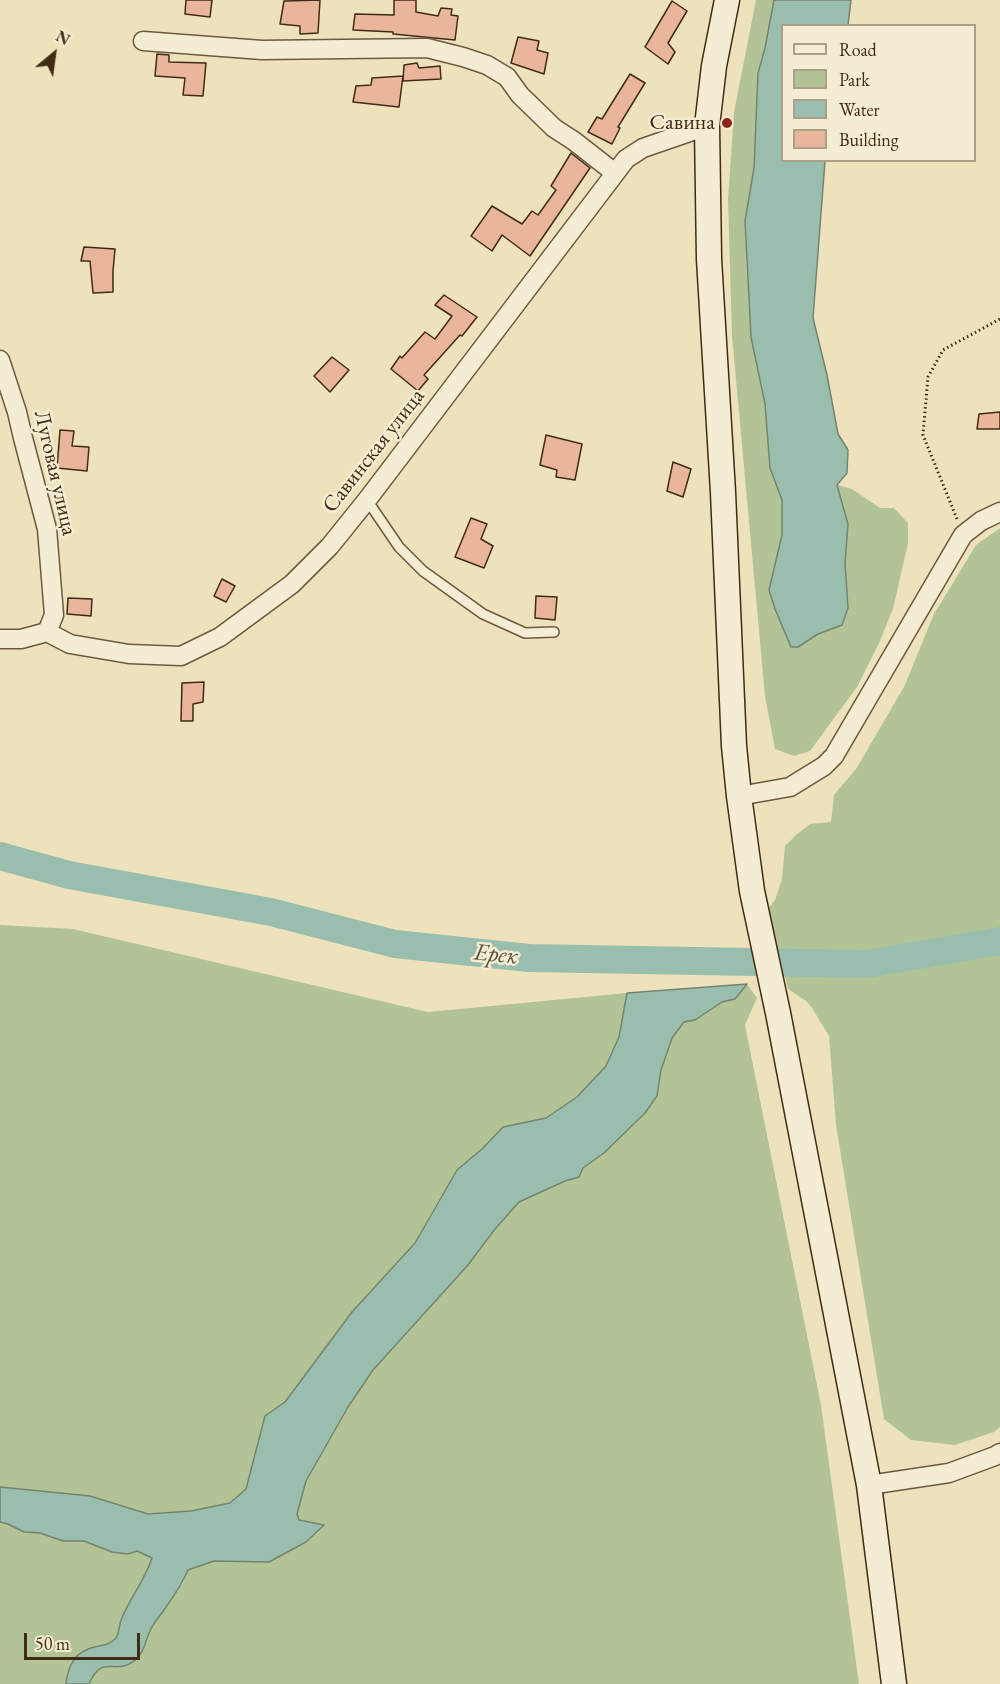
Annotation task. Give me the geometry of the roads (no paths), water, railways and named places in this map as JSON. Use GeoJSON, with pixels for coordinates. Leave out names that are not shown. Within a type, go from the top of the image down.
{"type":"FeatureCollection","features":[{"type":"Feature","properties":{"kind":"street"},"geometry":{"type":"LineString","coordinates":[[727,0],[714,66],[707,126],[709,259],[734,746],[752,891],[778,1013],[869,1485],[894,1684]]}},
{"type":"Feature","properties":{"kind":"street"},"geometry":{"type":"LineString","coordinates":[[142,41],[262,50],[427,48],[463,57],[487,64],[507,77],[520,95],[554,128],[615,173]]}},
{"type":"Feature","properties":{"kind":"street","name":"Савинская улица"},"geometry":{"type":"LineString","coordinates":[[46,632],[70,644],[129,654],[181,656],[220,637],[292,584],[330,546],[367,500],[626,159],[643,148],[707,126]]}},
{"type":"Feature","properties":{"kind":"street","name":"Луговая улица"},"geometry":{"type":"LineString","coordinates":[[0,360],[17,412],[47,529],[54,615],[46,632]]}},
{"type":"Feature","properties":{"kind":"street"},"geometry":{"type":"LineString","coordinates":[[739,796],[790,787],[824,766],[834,756],[963,535],[981,521],[1000,512]]}},
{"type":"Feature","properties":{"kind":"street"},"geometry":{"type":"LineString","coordinates":[[0,639],[21,639],[46,632]]}},
{"type":"Feature","properties":{"kind":"street"},"geometry":{"type":"LineString","coordinates":[[869,1485],[949,1473],[1000,1453]]}},
{"type":"Feature","properties":{"kind":"lane"},"geometry":{"type":"LineString","coordinates":[[367,500],[399,547],[423,571],[465,602],[483,614],[525,633],[554,632]]}},
{"type":"Feature","properties":{"kind":"water"},"geometry":{"type":"Polygon","coordinates":[[[774,0],[851,0],[848,24],[781,24],[781,162],[825,162],[813,318],[838,434],[848,450],[847,473],[837,485],[848,524],[845,563],[848,608],[842,625],[818,634],[798,647],[791,647],[769,590],[782,535],[782,500],[770,468],[765,404],[751,337],[745,221],[754,168],[758,73],[774,0]]]}},
{"type":"Feature","properties":{"kind":"water"},"geometry":{"type":"Polygon","coordinates":[[[747,984],[735,999],[722,1002],[695,1020],[684,1022],[672,1038],[661,1070],[657,1096],[645,1113],[604,1153],[583,1168],[579,1177],[519,1202],[468,1265],[373,1370],[348,1407],[306,1481],[297,1514],[299,1520],[324,1525],[306,1542],[269,1562],[214,1561],[188,1570],[177,1591],[152,1626],[138,1658],[121,1667],[99,1669],[89,1684],[66,1684],[69,1669],[81,1652],[109,1643],[116,1638],[124,1612],[152,1558],[137,1551],[128,1554],[112,1552],[84,1541],[63,1541],[40,1533],[24,1532],[0,1522],[0,1487],[90,1496],[148,1514],[191,1511],[230,1503],[246,1489],[265,1416],[285,1402],[352,1312],[415,1243],[457,1170],[503,1127],[546,1118],[577,1097],[606,1066],[619,1037],[627,993],[747,984]]]}},
{"type":"Feature","properties":{"kind":"waterway","name":"Ерек"},"geometry":{"type":"LineString","coordinates":[[0,856],[69,875],[271,912],[395,944],[529,958],[867,964],[1000,941]]}},
{"type":"Feature","properties":{"kind":"place","name":"Савина"},"geometry":{"type":"Point","coordinates":[727,123]}}]}
